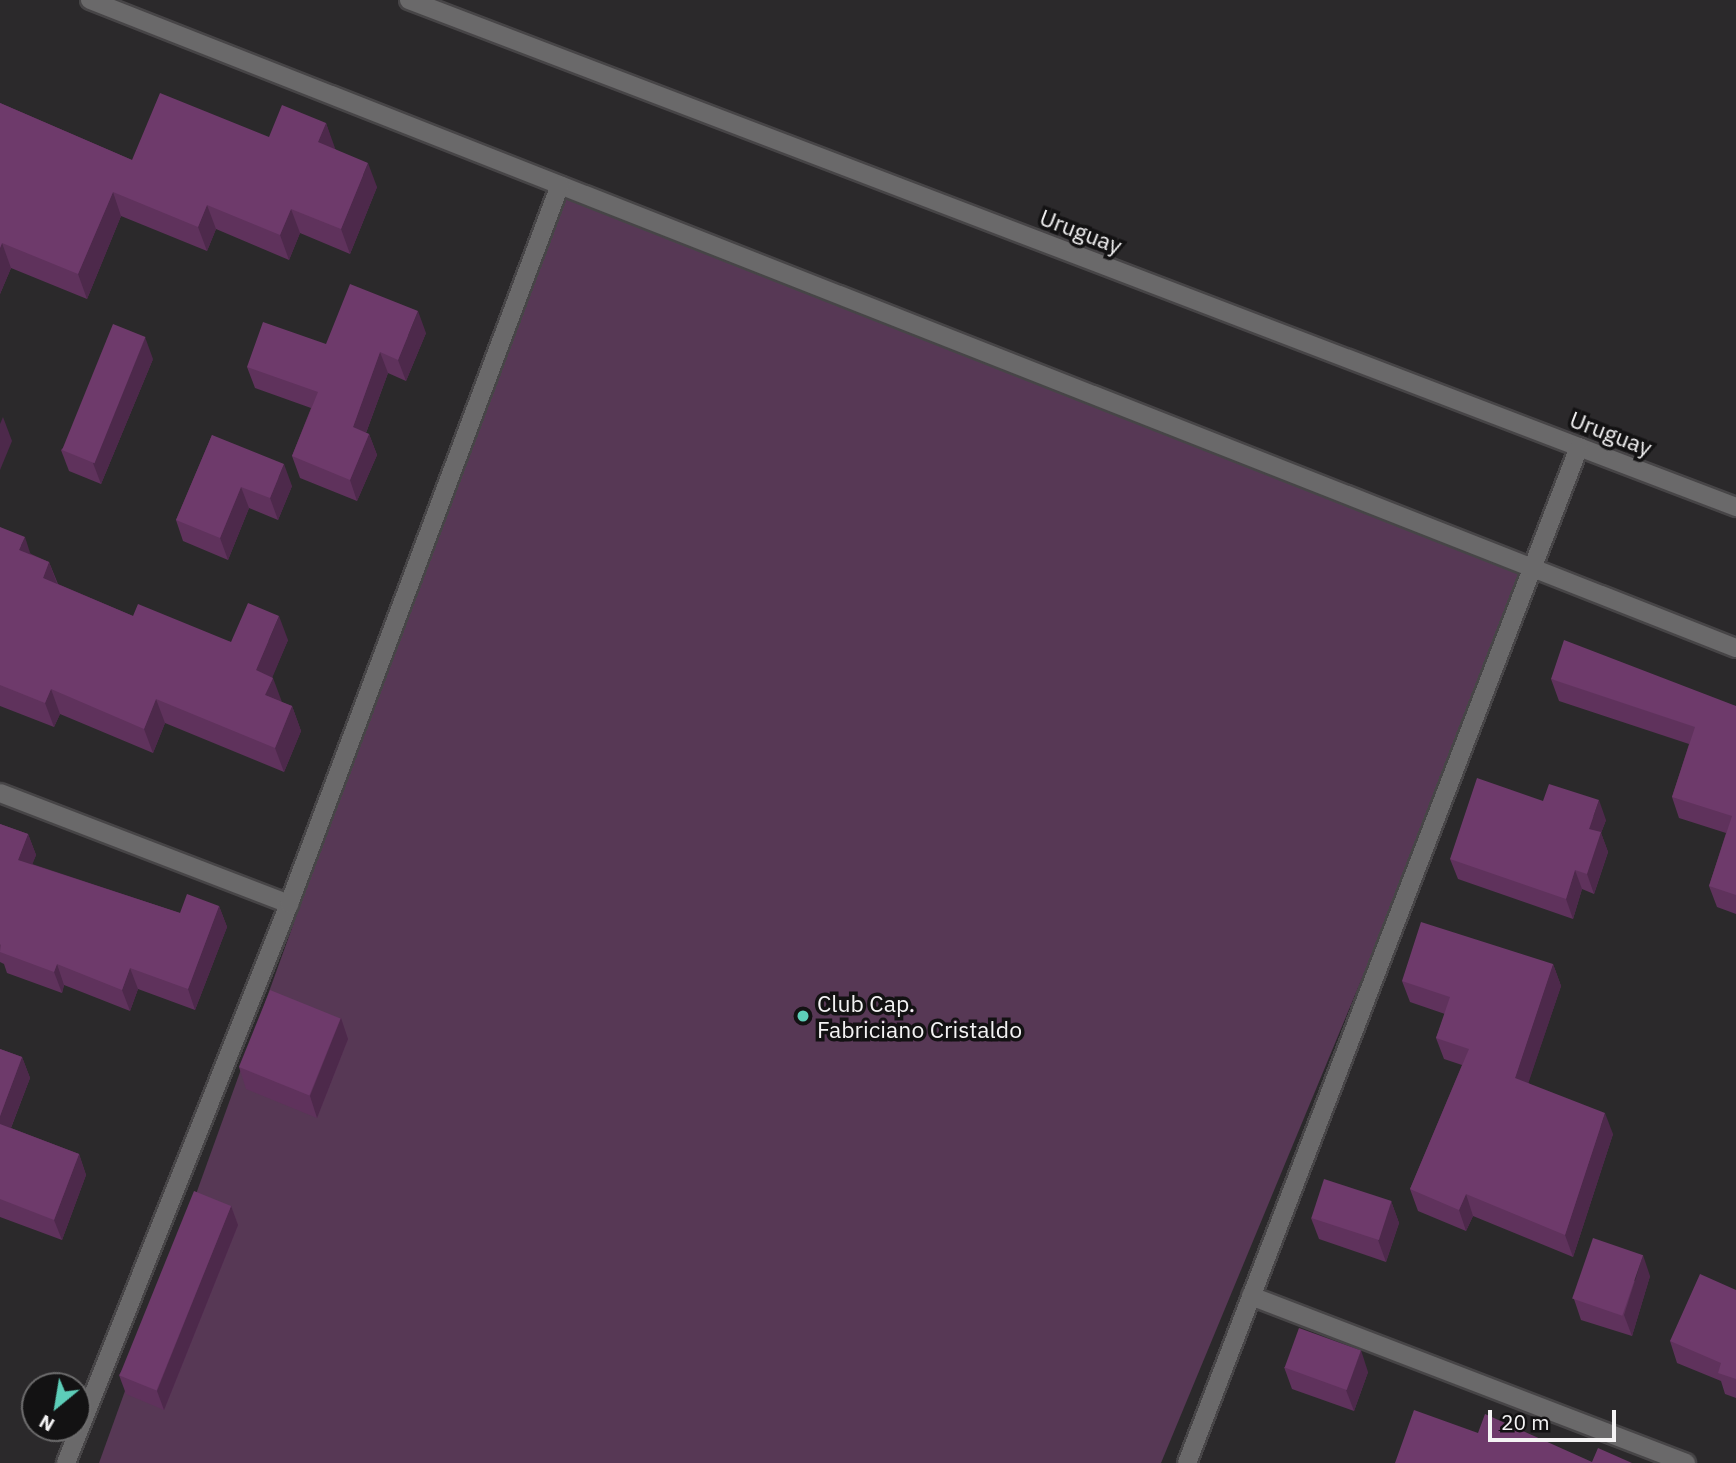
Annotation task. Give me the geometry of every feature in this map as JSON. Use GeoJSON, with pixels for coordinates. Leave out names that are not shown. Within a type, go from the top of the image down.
{"type":"FeatureCollection","features":[{"type":"Feature","properties":{"kind":"street"},"geometry":{"type":"LineString","coordinates":[[90,0],[1736,648]]}},
{"type":"Feature","properties":{"kind":"street","name":"Uruguay"},"geometry":{"type":"LineString","coordinates":[[409,0],[1736,507]]}},
{"type":"Feature","properties":{"kind":"street"},"geometry":{"type":"LineString","coordinates":[[66,1463],[289,904],[560,185]]}},
{"type":"Feature","properties":{"kind":"street"},"geometry":{"type":"LineString","coordinates":[[1187,1463],[1579,447]]}},
{"type":"Feature","properties":{"kind":"street"},"geometry":{"type":"LineString","coordinates":[[0,793],[289,904]]}},
{"type":"Feature","properties":{"kind":"street"},"geometry":{"type":"LineString","coordinates":[[1251,1296],[1686,1463]]}},
{"type":"Feature","properties":{"kind":"shaded area","name":"Club Cap. Fabriciano Cristaldo"},"geometry":{"type":"Polygon","coordinates":[[[560,185],[1532,568],[1161,1463],[99,1463],[560,185]]]}},
{"type":"Feature","properties":{"kind":"building"},"geometry":{"type":"Polygon","coordinates":[[[160,93],[269,137],[282,105],[326,123],[318,142],[368,163],[341,229],[291,209],[280,235],[207,205],[198,227],[113,192],[78,274],[2,243],[0,248],[0,103],[132,160],[160,93]]]}},
{"type":"Feature","properties":{"kind":"building"},"geometry":{"type":"Polygon","coordinates":[[[350,284],[418,311],[398,360],[380,352],[353,427],[369,434],[350,480],[292,456],[318,392],[247,367],[263,322],[326,344],[350,284]]]}},
{"type":"Feature","properties":{"kind":"building"},"geometry":{"type":"Polygon","coordinates":[[[113,324],[145,337],[95,463],[62,450],[113,324]]]}},
{"type":"Feature","properties":{"kind":"building"},"geometry":{"type":"Polygon","coordinates":[[[212,435],[284,464],[270,498],[241,487],[220,538],[176,520],[212,435]]]}},
{"type":"Feature","properties":{"kind":"building"},"geometry":{"type":"Polygon","coordinates":[[[0,527],[25,537],[19,550],[49,562],[43,578],[133,616],[138,604],[231,642],[248,603],[279,616],[256,670],[273,678],[265,695],[292,706],[275,748],[156,699],[144,729],[51,689],[45,703],[0,685],[0,527]]]}},
{"type":"Feature","properties":{"kind":"building"},"geometry":{"type":"Polygon","coordinates":[[[1564,640],[1736,706],[1736,895],[1709,886],[1732,816],[1672,797],[1695,727],[1551,679],[1564,640]]]}},
{"type":"Feature","properties":{"kind":"building"},"geometry":{"type":"Polygon","coordinates":[[[1477,778],[1543,801],[1549,784],[1599,800],[1589,829],[1601,832],[1587,874],[1575,870],[1566,899],[1450,859],[1477,778]]]}},
{"type":"Feature","properties":{"kind":"building"},"geometry":{"type":"Polygon","coordinates":[[[0,824],[28,834],[18,860],[180,913],[187,894],[219,906],[188,989],[130,968],[122,990],[57,964],[54,972],[0,952],[0,824]]]}},
{"type":"Feature","properties":{"kind":"building"},"geometry":{"type":"Polygon","coordinates":[[[1421,922],[1553,964],[1515,1078],[1605,1113],[1565,1235],[1466,1194],[1459,1210],[1410,1189],[1469,1049],[1436,1038],[1450,997],[1402,981],[1421,922]]]}},
{"type":"Feature","properties":{"kind":"building"},"geometry":{"type":"Polygon","coordinates":[[[270,990],[340,1018],[309,1095],[239,1067],[270,990]]]}},
{"type":"Feature","properties":{"kind":"building"},"geometry":{"type":"Polygon","coordinates":[[[0,1049],[22,1057],[0,1116],[0,1049]]]}},
{"type":"Feature","properties":{"kind":"building"},"geometry":{"type":"Polygon","coordinates":[[[0,1124],[79,1154],[54,1220],[0,1199],[0,1124]]]}},
{"type":"Feature","properties":{"kind":"building"},"geometry":{"type":"Polygon","coordinates":[[[1324,1179],[1392,1201],[1379,1240],[1311,1218],[1324,1179]]]}},
{"type":"Feature","properties":{"kind":"building"},"geometry":{"type":"Polygon","coordinates":[[[194,1191],[231,1206],[157,1390],[119,1376],[194,1191]]]}},
{"type":"Feature","properties":{"kind":"building"},"geometry":{"type":"Polygon","coordinates":[[[1593,1238],[1643,1255],[1622,1316],[1572,1299],[1593,1238]]]}},
{"type":"Feature","properties":{"kind":"building"},"geometry":{"type":"Polygon","coordinates":[[[1700,1274],[1736,1290],[1736,1379],[1718,1373],[1721,1363],[1670,1341],[1700,1274]]]}},
{"type":"Feature","properties":{"kind":"building"},"geometry":{"type":"Polygon","coordinates":[[[1299,1328],[1361,1351],[1347,1390],[1285,1367],[1299,1328]]]}},
{"type":"Feature","properties":{"kind":"building"},"geometry":{"type":"Polygon","coordinates":[[[1414,1410],[1478,1433],[1485,1414],[1592,1462],[1598,1448],[1632,1463],[1395,1463],[1414,1410]]]}},
{"type":"Feature","properties":{"kind":"place","name":"Club Cap. Fabriciano Cristaldo"},"geometry":{"type":"Point","coordinates":[803,1016]}}]}
